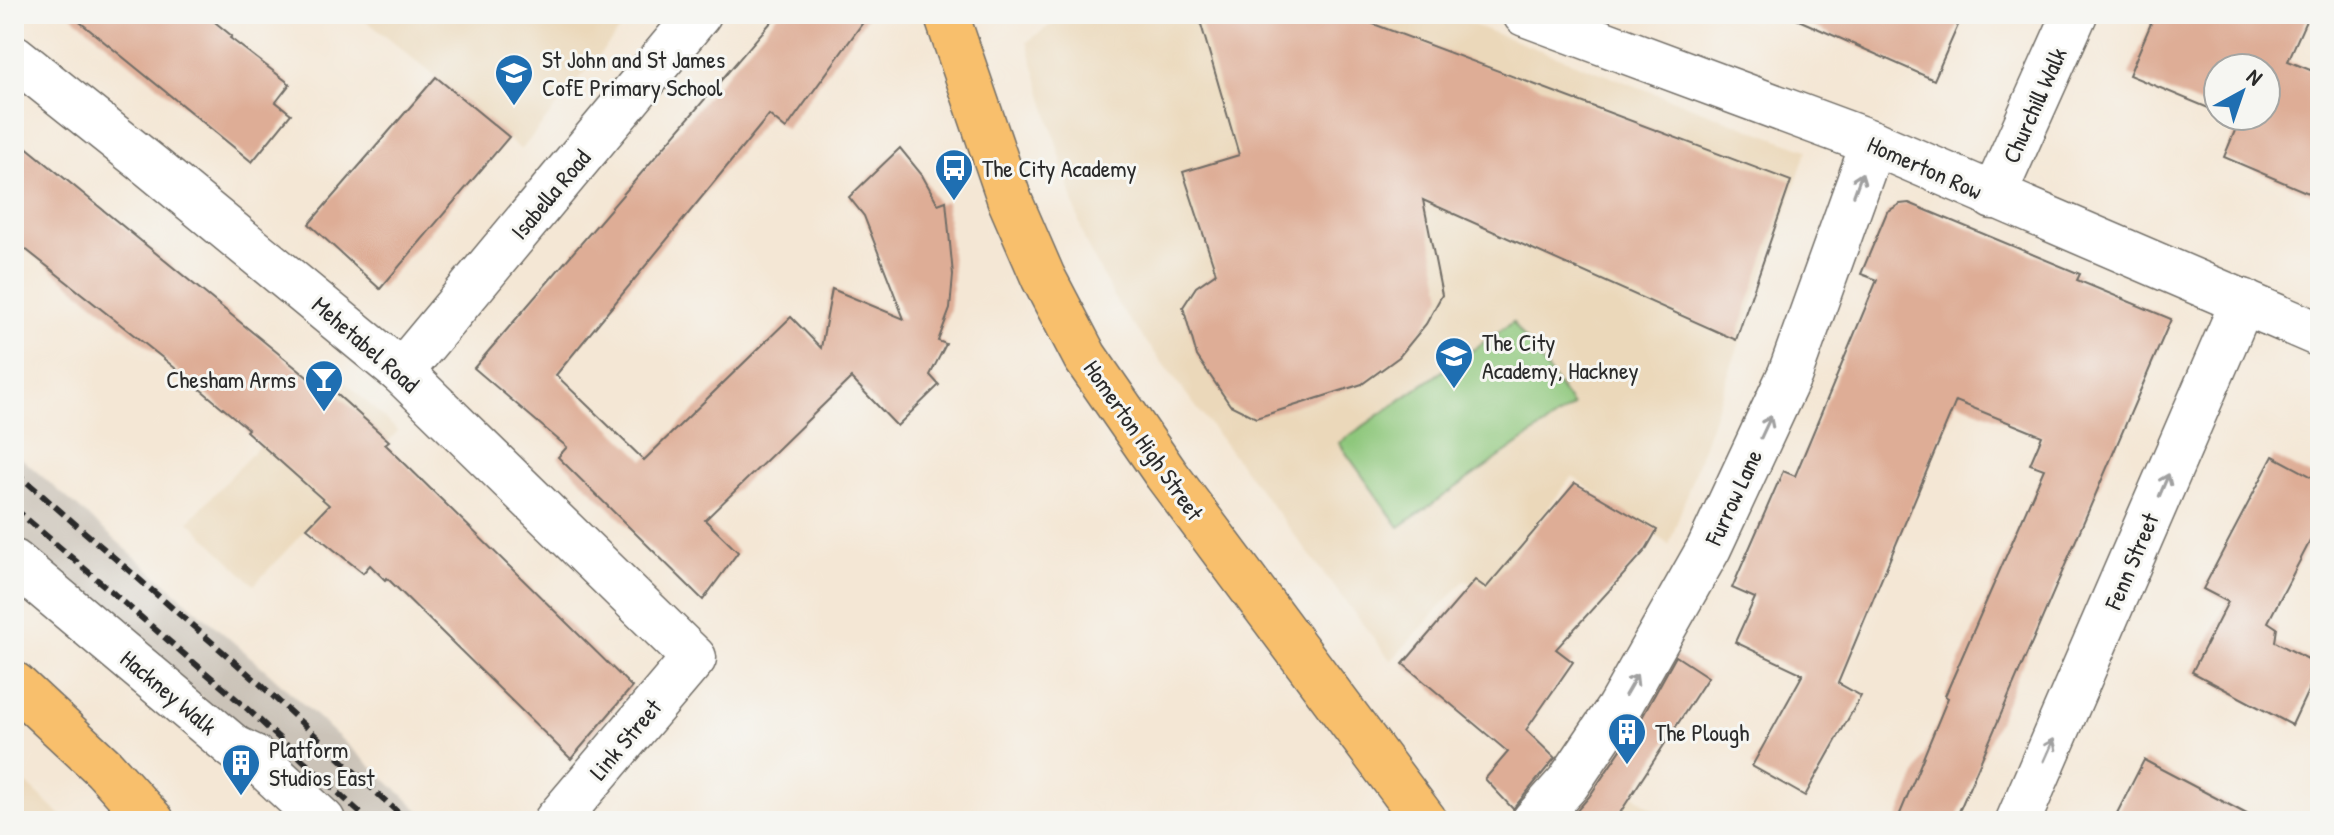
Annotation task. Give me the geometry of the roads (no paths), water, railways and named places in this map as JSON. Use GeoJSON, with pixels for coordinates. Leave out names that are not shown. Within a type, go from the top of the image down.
{"type":"FeatureCollection","features":[{"type":"Feature","properties":{"kind":"main road","name":"Homerton High Street"},"geometry":{"type":"LineString","coordinates":[[946,14],[1010,201],[1043,277],[1085,357],[1166,474],[1425,821]]}},
{"type":"Feature","properties":{"kind":"main road"},"geometry":{"type":"LineString","coordinates":[[14,684],[104,768],[152,821]]}},
{"type":"Feature","properties":{"kind":"street","name":"Isabella Road"},"geometry":{"type":"LineString","coordinates":[[401,372],[699,14]]}},
{"type":"Feature","properties":{"kind":"street","name":"Homerton Row"},"geometry":{"type":"LineString","coordinates":[[1525,14],[1873,143],[2320,335]]}},
{"type":"Feature","properties":{"kind":"street","name":"Churchill Walk"},"geometry":{"type":"LineString","coordinates":[[1993,197],[2075,14]]}},
{"type":"Feature","properties":{"kind":"street","name":"Mehetabel Road"},"geometry":{"type":"LineString","coordinates":[[14,57],[401,372],[694,658]]}},
{"type":"Feature","properties":{"kind":"street","name":"Furrow Lane"},"geometry":{"type":"LineString","coordinates":[[1534,821],[1568,783],[1618,709],[1709,548],[1790,374],[1873,143]]}},
{"type":"Feature","properties":{"kind":"street","name":"Fenn Street"},"geometry":{"type":"LineString","coordinates":[[2018,821],[2243,301]]}},
{"type":"Feature","properties":{"kind":"street","name":"Hackney Walk"},"geometry":{"type":"LineString","coordinates":[[14,562],[235,748],[254,757],[323,821]]}},
{"type":"Feature","properties":{"kind":"street","name":"Link Street"},"geometry":{"type":"LineString","coordinates":[[556,821],[694,658]]}},
{"type":"Feature","properties":{"kind":"railway"},"geometry":{"type":"LineString","coordinates":[[14,471],[260,684],[407,821]]}},
{"type":"Feature","properties":{"kind":"railway"},"geometry":{"type":"LineString","coordinates":[[14,508],[242,704],[369,821]]}},
{"type":"Feature","properties":{"kind":"place","name":"St John and St James CofE Primary School"},"geometry":{"type":"Point","coordinates":[514,107]}},
{"type":"Feature","properties":{"kind":"place","name":"The City Academy"},"geometry":{"type":"Point","coordinates":[954,202]}},
{"type":"Feature","properties":{"kind":"place","name":"The City Academy, Hackney"},"geometry":{"type":"Point","coordinates":[1454,390]}},
{"type":"Feature","properties":{"kind":"place","name":"Chesham Arms"},"geometry":{"type":"Point","coordinates":[324,413]}},
{"type":"Feature","properties":{"kind":"place","name":"The Plough"},"geometry":{"type":"Point","coordinates":[1627,766]}},
{"type":"Feature","properties":{"kind":"place","name":"Platform Studios East"},"geometry":{"type":"Point","coordinates":[241,797]}}]}
